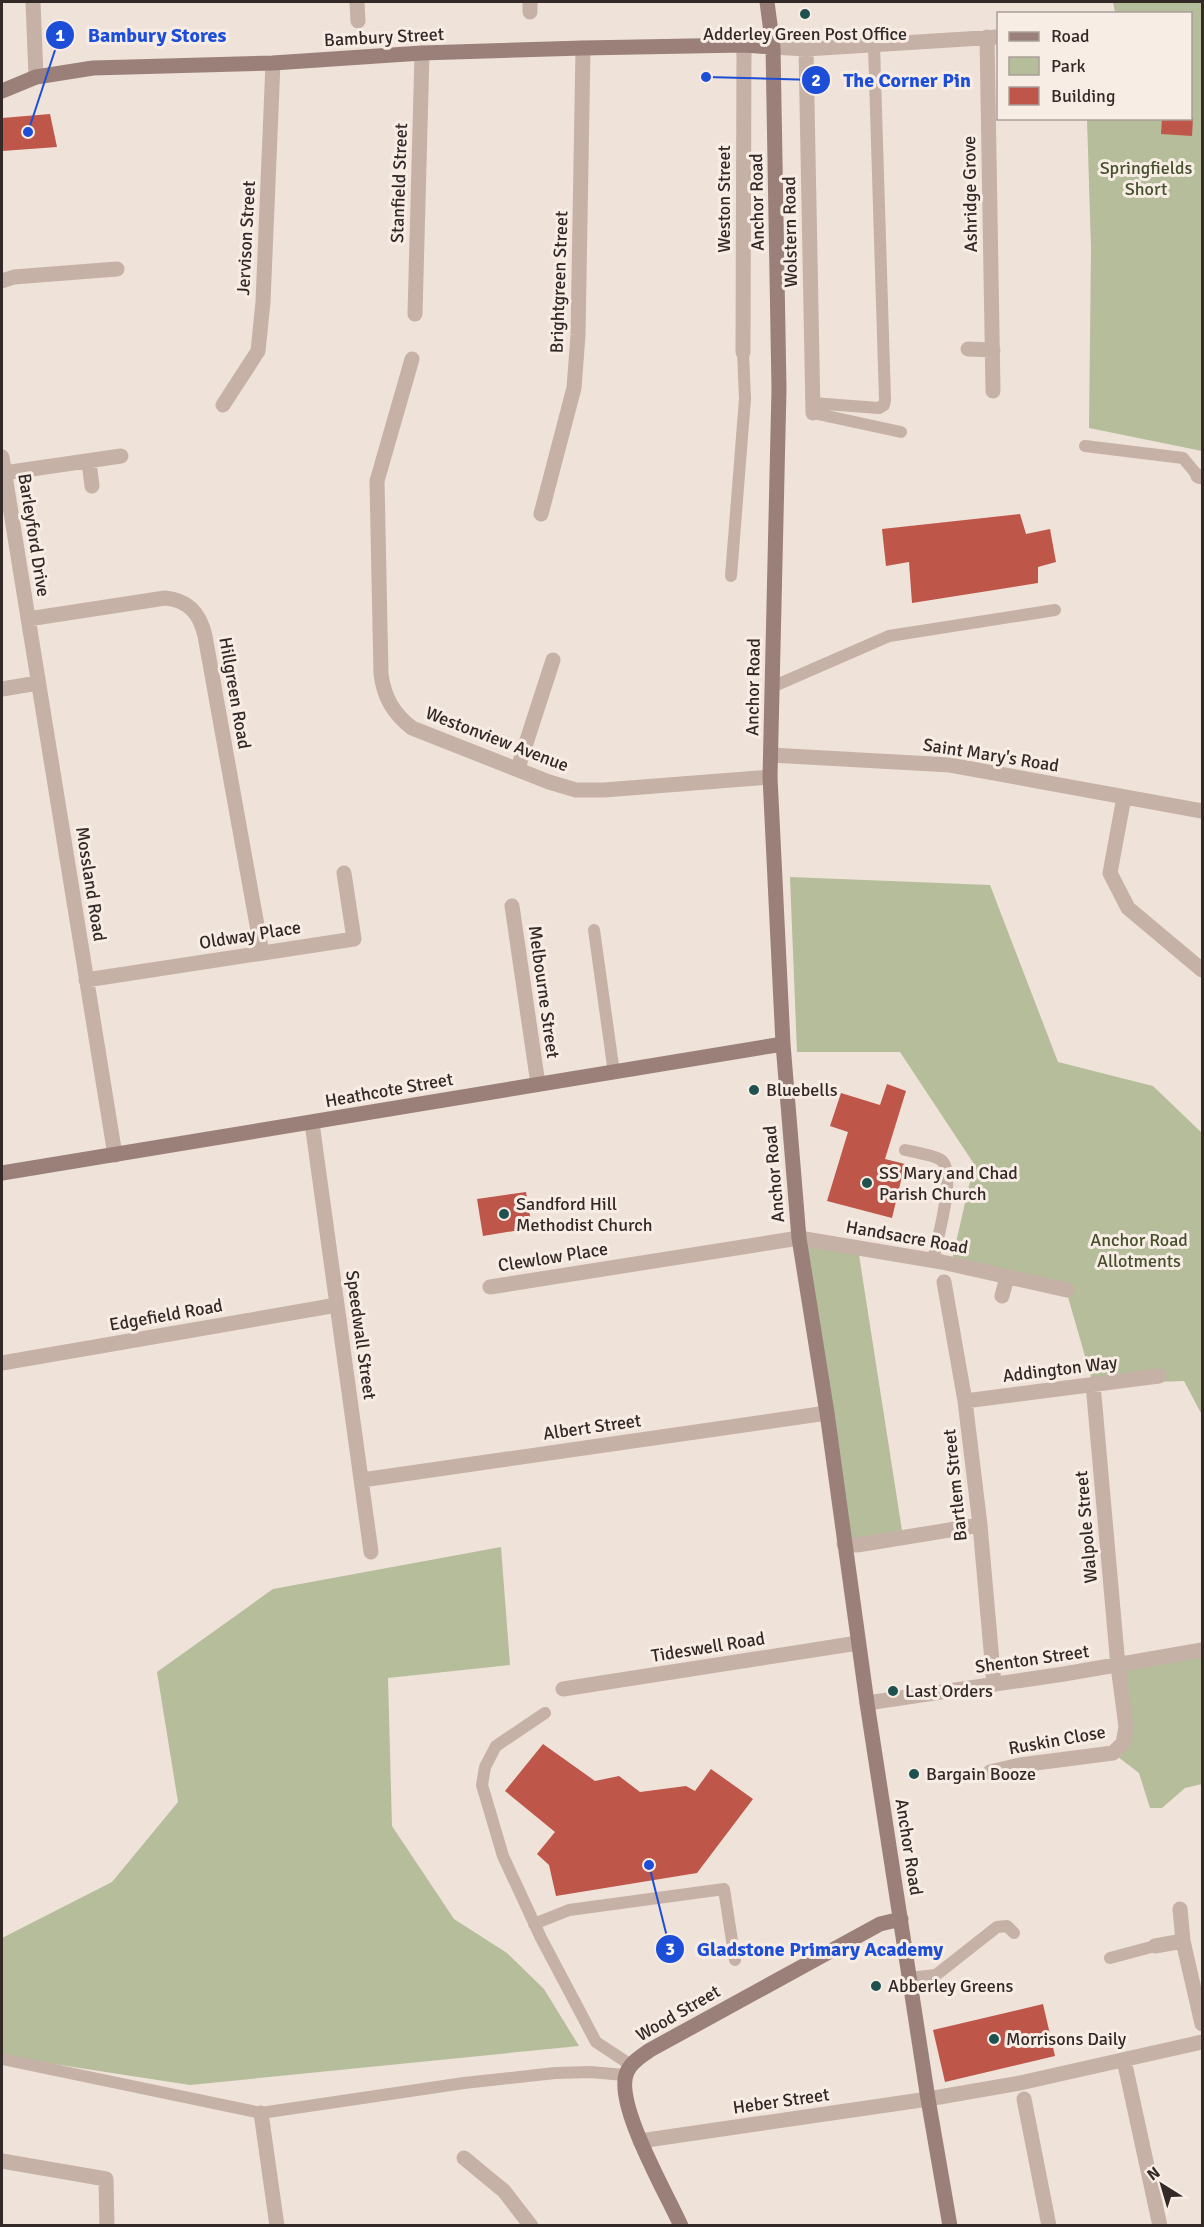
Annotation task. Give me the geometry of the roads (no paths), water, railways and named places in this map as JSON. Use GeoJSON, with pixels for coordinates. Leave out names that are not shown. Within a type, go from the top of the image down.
{"type":"FeatureCollection","features":[{"type":"Feature","properties":{"kind":"main road","name":"Anchor Road"},"geometry":{"type":"LineString","coordinates":[[767,2],[773,47],[780,388],[770,777],[783,1044],[799,1238],[827,1413],[858,1643],[909,1978],[950,2226]]}},
{"type":"Feature","properties":{"kind":"main road","name":"Bambury Street"},"geometry":{"type":"LineString","coordinates":[[2,91],[36,77],[93,68],[273,63],[422,53],[583,48],[744,45],[773,47]]}},
{"type":"Feature","properties":{"kind":"main road","name":"Heathcote Street"},"geometry":{"type":"LineString","coordinates":[[2,1173],[783,1044]]}},
{"type":"Feature","properties":{"kind":"main road","name":"Wood Street"},"geometry":{"type":"LineString","coordinates":[[628,2070],[650,2050],[880,1924],[901,1919]]}},
{"type":"Feature","properties":{"kind":"main road"},"geometry":{"type":"LineString","coordinates":[[628,2070],[627,2106],[640,2140],[681,2226]]}},
{"type":"Feature","properties":{"kind":"street"},"geometry":{"type":"LineString","coordinates":[[33,2],[36,77]]}},
{"type":"Feature","properties":{"kind":"street"},"geometry":{"type":"LineString","coordinates":[[357,2],[358,21]]}},
{"type":"Feature","properties":{"kind":"street"},"geometry":{"type":"LineString","coordinates":[[773,47],[806,49],[874,46],[993,37]]}},
{"type":"Feature","properties":{"kind":"street","name":"Ashridge Grove"},"geometry":{"type":"LineString","coordinates":[[993,37],[993,391]]}},
{"type":"Feature","properties":{"kind":"street","name":"Weston Street"},"geometry":{"type":"LineString","coordinates":[[743,352],[744,45]]}},
{"type":"Feature","properties":{"kind":"street","name":"Brightgreen Street"},"geometry":{"type":"LineString","coordinates":[[541,514],[574,388],[578,335],[583,48]]}},
{"type":"Feature","properties":{"kind":"street","name":"Wolstern Road"},"geometry":{"type":"LineString","coordinates":[[806,49],[813,408]]}},
{"type":"Feature","properties":{"kind":"street","name":"Stanfield Street"},"geometry":{"type":"LineString","coordinates":[[415,314],[422,53]]}},
{"type":"Feature","properties":{"kind":"street","name":"Jervison Street"},"geometry":{"type":"LineString","coordinates":[[223,405],[258,351],[263,302],[273,63]]}},
{"type":"Feature","properties":{"kind":"street"},"geometry":{"type":"LineString","coordinates":[[2,281],[14,277],[117,269]]}},
{"type":"Feature","properties":{"kind":"street"},"geometry":{"type":"LineString","coordinates":[[968,349],[993,350]]}},
{"type":"Feature","properties":{"kind":"street","name":"Westonview Avenue"},"geometry":{"type":"LineString","coordinates":[[412,359],[377,481],[382,685],[390,705],[404,722],[412,728],[549,782],[576,790],[604,790],[770,777]]}},
{"type":"Feature","properties":{"kind":"street"},"geometry":{"type":"LineString","coordinates":[[4,473],[121,456]]}},
{"type":"Feature","properties":{"kind":"street","name":"Barleyford Drive"},"geometry":{"type":"LineString","coordinates":[[2,457],[28,619]]}},
{"type":"Feature","properties":{"kind":"street"},"geometry":{"type":"LineString","coordinates":[[89,462],[92,486]]}},
{"type":"Feature","properties":{"kind":"street","name":"Hillgreen Road"},"geometry":{"type":"LineString","coordinates":[[28,619],[165,598],[182,601],[196,612],[203,627],[262,954]]}},
{"type":"Feature","properties":{"kind":"street","name":"Mossland Road"},"geometry":{"type":"LineString","coordinates":[[28,619],[115,1155]]}},
{"type":"Feature","properties":{"kind":"street"},"geometry":{"type":"LineString","coordinates":[[518,768],[553,660]]}},
{"type":"Feature","properties":{"kind":"street"},"geometry":{"type":"LineString","coordinates":[[2,689],[38,683]]}},
{"type":"Feature","properties":{"kind":"street","name":"Saint Mary's Road"},"geometry":{"type":"LineString","coordinates":[[771,755],[950,765],[1203,811]]}},
{"type":"Feature","properties":{"kind":"street"},"geometry":{"type":"LineString","coordinates":[[1124,797],[1110,873],[1128,908],[1203,970]]}},
{"type":"Feature","properties":{"kind":"street","name":"Oldway Place"},"geometry":{"type":"LineString","coordinates":[[87,980],[354,939],[344,873]]}},
{"type":"Feature","properties":{"kind":"street","name":"Melbourne Street"},"geometry":{"type":"LineString","coordinates":[[512,906],[538,1084]]}},
{"type":"Feature","properties":{"kind":"street","name":"Speedwall Street"},"geometry":{"type":"LineString","coordinates":[[312,1123],[371,1552]]}},
{"type":"Feature","properties":{"kind":"street","name":"Handsacre Road"},"geometry":{"type":"LineString","coordinates":[[799,1238],[933,1261],[1067,1290]]}},
{"type":"Feature","properties":{"kind":"street","name":"Clewlow Place"},"geometry":{"type":"LineString","coordinates":[[490,1287],[799,1238]]}},
{"type":"Feature","properties":{"kind":"street"},"geometry":{"type":"LineString","coordinates":[[1002,1296],[1007,1277]]}},
{"type":"Feature","properties":{"kind":"street","name":"Bartlem Street"},"geometry":{"type":"LineString","coordinates":[[944,1282],[965,1401],[980,1525],[994,1684]]}},
{"type":"Feature","properties":{"kind":"street","name":"Edgefield Road"},"geometry":{"type":"LineString","coordinates":[[2,1363],[337,1305]]}},
{"type":"Feature","properties":{"kind":"street","name":"Addington Way"},"geometry":{"type":"LineString","coordinates":[[965,1401],[1159,1376]]}},
{"type":"Feature","properties":{"kind":"street","name":"Walpole Street"},"geometry":{"type":"LineString","coordinates":[[1093,1384],[1118,1666]]}},
{"type":"Feature","properties":{"kind":"street","name":"Albert Street"},"geometry":{"type":"LineString","coordinates":[[362,1480],[827,1413]]}},
{"type":"Feature","properties":{"kind":"street"},"geometry":{"type":"LineString","coordinates":[[844,1544],[856,1545],[980,1525]]}},
{"type":"Feature","properties":{"kind":"street","name":"Tideswell Road"},"geometry":{"type":"LineString","coordinates":[[563,1689],[858,1643]]}},
{"type":"Feature","properties":{"kind":"street","name":"Shenton Street"},"geometry":{"type":"LineString","coordinates":[[867,1703],[1118,1666],[1203,1650]]}},
{"type":"Feature","properties":{"kind":"street","name":"Ruskin Close"},"geometry":{"type":"LineString","coordinates":[[990,1772],[1113,1753],[1123,1743],[1126,1727],[1118,1666]]}},
{"type":"Feature","properties":{"kind":"street"},"geometry":{"type":"LineString","coordinates":[[1180,1909],[1183,1941],[1203,2024]]}},
{"type":"Feature","properties":{"kind":"street"},"geometry":{"type":"LineString","coordinates":[[1155,1946],[1183,1941]]}},
{"type":"Feature","properties":{"kind":"street","name":"Heber Street"},"geometry":{"type":"LineString","coordinates":[[640,2140],[928,2099],[1020,2083],[1203,2042]]}},
{"type":"Feature","properties":{"kind":"street"},"geometry":{"type":"LineString","coordinates":[[1124,2060],[1160,2226]]}},
{"type":"Feature","properties":{"kind":"street"},"geometry":{"type":"LineString","coordinates":[[1024,2099],[1048,2226]]}},
{"type":"Feature","properties":{"kind":"street"},"geometry":{"type":"LineString","coordinates":[[261,2113],[277,2226]]}},
{"type":"Feature","properties":{"kind":"street"},"geometry":{"type":"LineString","coordinates":[[464,2158],[504,2191],[531,2226]]}},
{"type":"Feature","properties":{"kind":"street"},"geometry":{"type":"LineString","coordinates":[[2,2161],[106,2179],[107,2226]]}},
{"type":"Feature","properties":{"kind":"lane"},"geometry":{"type":"LineString","coordinates":[[813,408],[879,408],[884,405],[885,400],[874,46]]}},
{"type":"Feature","properties":{"kind":"lane"},"geometry":{"type":"LineString","coordinates":[[731,576],[745,399],[743,352]]}},
{"type":"Feature","properties":{"kind":"lane"},"geometry":{"type":"LineString","coordinates":[[813,408],[901,432]]}},
{"type":"Feature","properties":{"kind":"lane"},"geometry":{"type":"LineString","coordinates":[[1085,446],[1183,458],[1200,476]]}},
{"type":"Feature","properties":{"kind":"lane"},"geometry":{"type":"LineString","coordinates":[[772,687],[889,636],[1055,610]]}},
{"type":"Feature","properties":{"kind":"lane"},"geometry":{"type":"LineString","coordinates":[[594,930],[614,1073]]}},
{"type":"Feature","properties":{"kind":"lane"},"geometry":{"type":"LineString","coordinates":[[905,1150],[942,1160],[948,1169],[949,1183],[933,1261]]}},
{"type":"Feature","properties":{"kind":"lane"},"geometry":{"type":"LineString","coordinates":[[545,1713],[496,1746],[484,1767],[482,1785],[503,1856],[534,1924],[596,2042],[628,2070]]}},
{"type":"Feature","properties":{"kind":"lane"},"geometry":{"type":"LineString","coordinates":[[534,1924],[570,1910],[724,1889],[735,1960]]}},
{"type":"Feature","properties":{"kind":"lane"},"geometry":{"type":"LineString","coordinates":[[909,1978],[936,1975],[997,1927],[1007,1926],[1014,1933]]}},
{"type":"Feature","properties":{"kind":"lane"},"geometry":{"type":"LineString","coordinates":[[1110,1958],[1155,1946]]}},
{"type":"Feature","properties":{"kind":"lane"},"geometry":{"type":"LineString","coordinates":[[2,2059],[261,2113],[464,2083],[555,2073],[628,2070]]}},
{"type":"Feature","properties":{"kind":"place","name":"Adderley Green Post Office"},"geometry":{"type":"Point","coordinates":[805,14]}},
{"type":"Feature","properties":{"kind":"place","name":"The Corner Pin"},"geometry":{"type":"Point","coordinates":[706,77]}},
{"type":"Feature","properties":{"kind":"place","name":"Bambury Stores"},"geometry":{"type":"Point","coordinates":[28,132]}},
{"type":"Feature","properties":{"kind":"place","name":"Bluebells"},"geometry":{"type":"Point","coordinates":[754,1090]}},
{"type":"Feature","properties":{"kind":"place","name":"SS Mary and Chad Parish Church"},"geometry":{"type":"Point","coordinates":[867,1183]}},
{"type":"Feature","properties":{"kind":"place","name":"Sandford Hill Methodist Church"},"geometry":{"type":"Point","coordinates":[504,1214]}},
{"type":"Feature","properties":{"kind":"place","name":"Last Orders"},"geometry":{"type":"Point","coordinates":[893,1691]}},
{"type":"Feature","properties":{"kind":"place","name":"Bargain Booze"},"geometry":{"type":"Point","coordinates":[914,1774]}},
{"type":"Feature","properties":{"kind":"place","name":"Gladstone Primary Academy"},"geometry":{"type":"Point","coordinates":[649,1865]}},
{"type":"Feature","properties":{"kind":"place","name":"Abberley Greens"},"geometry":{"type":"Point","coordinates":[876,1986]}},
{"type":"Feature","properties":{"kind":"place","name":"Morrisons Daily"},"geometry":{"type":"Point","coordinates":[994,2039]}},
{"type":"Feature","properties":{"kind":"park label","name":"Springfields Short"},"geometry":{"type":"Point","coordinates":[1146,178]}},
{"type":"Feature","properties":{"kind":"park label","name":"Anchor Road Allotments"},"geometry":{"type":"Point","coordinates":[1139,1250]}}]}
